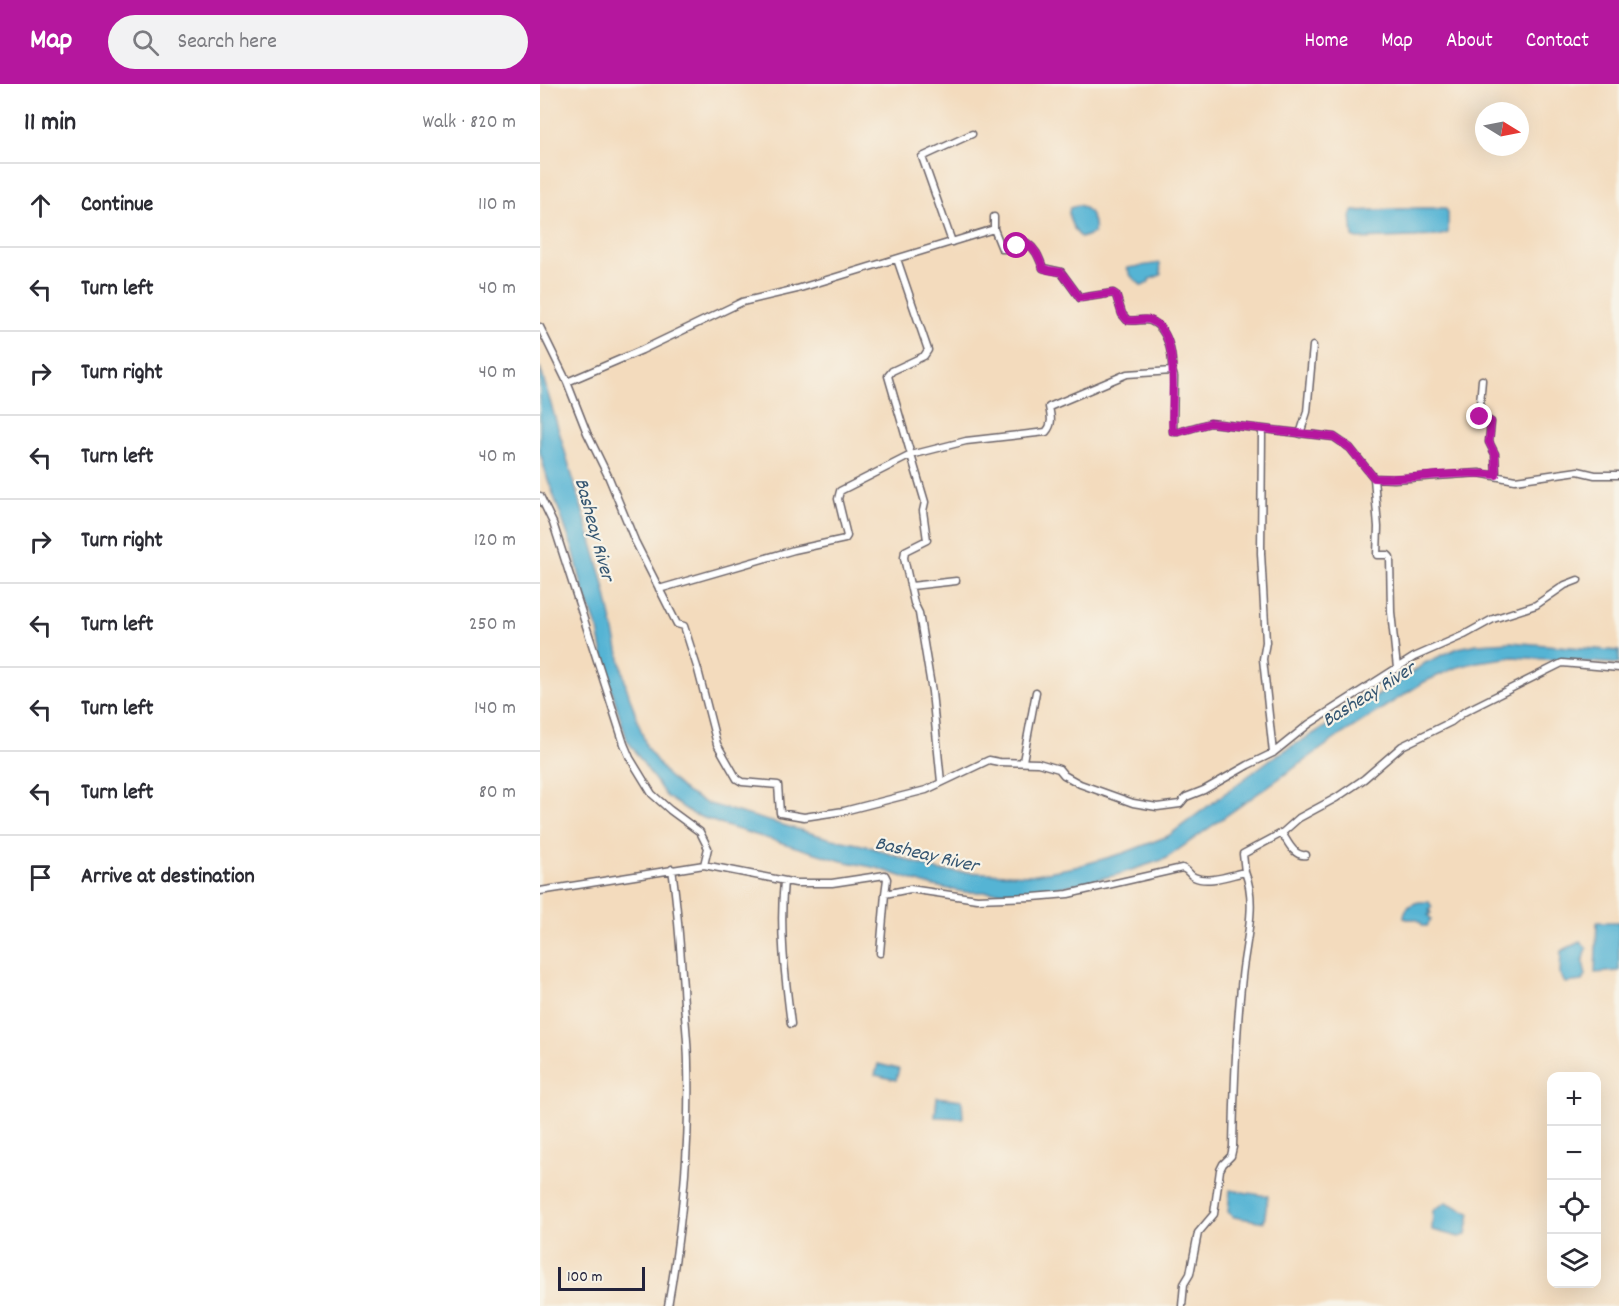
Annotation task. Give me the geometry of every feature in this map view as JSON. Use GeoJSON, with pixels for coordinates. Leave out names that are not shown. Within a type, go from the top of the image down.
{"type":"FeatureCollection","features":[{"type":"Feature","properties":{"kind":"street"},"geometry":{"type":"LineString","coordinates":[[952,242],[922,157],[972,134]]}},
{"type":"Feature","properties":{"kind":"street"},"geometry":{"type":"LineString","coordinates":[[994,217],[994,229],[1002,249],[1027,243],[1036,251],[1043,268],[1061,272],[1080,298],[1113,293],[1127,320],[1149,320],[1159,326],[1167,339],[1173,359],[1173,432],[1210,423],[1334,437],[1350,448],[1374,478],[1378,527],[1377,555],[1390,557],[1391,612],[1398,668]]}},
{"type":"Feature","properties":{"kind":"street"},"geometry":{"type":"LineString","coordinates":[[567,382],[642,350],[742,302],[897,259],[994,229]]}},
{"type":"Feature","properties":{"kind":"street"},"geometry":{"type":"LineString","coordinates":[[897,259],[928,350],[924,356],[888,376],[925,502],[923,511],[927,540],[904,553],[914,603],[921,619],[932,692],[941,782]]}},
{"type":"Feature","properties":{"kind":"street"},"geometry":{"type":"LineString","coordinates":[[540,327],[567,382],[635,541],[677,624],[684,626],[717,744],[737,779],[742,782],[778,785],[780,813],[804,817],[844,811],[926,790],[989,760],[1038,763],[1059,769],[1064,775],[1080,784],[1133,802],[1157,807],[1180,804],[1186,797],[1204,790],[1273,753],[1309,724],[1414,657],[1493,619],[1536,605],[1565,585],[1578,580]]}},
{"type":"Feature","properties":{"kind":"street"},"geometry":{"type":"LineString","coordinates":[[1300,434],[1307,412],[1313,346]]}},
{"type":"Feature","properties":{"kind":"street"},"geometry":{"type":"LineString","coordinates":[[660,589],[794,550],[846,539],[838,499],[840,491],[911,455],[966,441],[1046,432],[1051,427],[1049,407],[1127,374],[1172,371]]}},
{"type":"Feature","properties":{"kind":"street"},"geometry":{"type":"LineString","coordinates":[[1482,380],[1479,415],[1491,422],[1489,442],[1495,454],[1496,475]]}},
{"type":"Feature","properties":{"kind":"street"},"geometry":{"type":"LineString","coordinates":[[1262,430],[1261,535],[1266,642],[1263,659],[1273,753]]}},
{"type":"Feature","properties":{"kind":"street"},"geometry":{"type":"LineString","coordinates":[[1374,478],[1394,479],[1479,473],[1515,480],[1578,471],[1601,476],[1619,475]]}},
{"type":"Feature","properties":{"kind":"street"},"geometry":{"type":"LineString","coordinates":[[540,496],[553,524],[624,744],[652,794],[700,832],[708,848],[704,865]]}},
{"type":"Feature","properties":{"kind":"street"},"geometry":{"type":"LineString","coordinates":[[911,586],[956,580]]}},
{"type":"Feature","properties":{"kind":"street"},"geometry":{"type":"LineString","coordinates":[[1182,1306],[1184,1284],[1190,1274],[1198,1233],[1214,1214],[1220,1170],[1231,1156],[1233,1147],[1234,1081],[1251,887],[1245,872],[1244,855],[1282,832],[1299,818],[1336,798],[1364,779],[1402,746],[1562,663],[1619,668]]}},
{"type":"Feature","properties":{"kind":"street"},"geometry":{"type":"LineString","coordinates":[[1023,762],[1036,692]]}},
{"type":"Feature","properties":{"kind":"street"},"geometry":{"type":"LineString","coordinates":[[1282,832],[1297,854],[1306,855]]}},
{"type":"Feature","properties":{"kind":"street"},"geometry":{"type":"LineString","coordinates":[[540,891],[704,865],[796,883],[832,883],[885,875],[887,879],[880,953]]}},
{"type":"Feature","properties":{"kind":"street"},"geometry":{"type":"LineString","coordinates":[[885,894],[910,889],[977,899],[1033,897],[1068,894],[1182,868],[1196,877],[1209,879],[1245,872]]}},
{"type":"Feature","properties":{"kind":"street"},"geometry":{"type":"LineString","coordinates":[[668,1306],[676,1261],[686,1170],[689,1099],[678,913],[672,869]]}},
{"type":"Feature","properties":{"kind":"street"},"geometry":{"type":"LineString","coordinates":[[784,881],[781,909],[784,970],[791,1024]]}},
{"type":"Feature","properties":{"kind":"water"},"geometry":{"type":"Polygon","coordinates":[[[1079,205],[1090,213],[1094,225],[1094,233],[1081,238],[1073,228],[1069,216],[1070,208],[1079,205]]]}},
{"type":"Feature","properties":{"kind":"water"},"geometry":{"type":"Polygon","coordinates":[[[1445,208],[1448,212],[1448,233],[1438,236],[1357,239],[1353,237],[1351,215],[1354,211],[1445,208]]]}},
{"type":"Feature","properties":{"kind":"water"},"geometry":{"type":"Polygon","coordinates":[[[1160,263],[1161,275],[1150,279],[1142,286],[1131,276],[1127,268],[1160,263]]]}},
{"type":"Feature","properties":{"kind":"water"},"geometry":{"type":"Polygon","coordinates":[[[540,367],[602,577],[626,686],[647,748],[667,775],[686,792],[706,803],[828,838],[867,846],[939,871],[1031,875],[1075,867],[1124,853],[1168,836],[1272,758],[1394,686],[1425,663],[1458,648],[1510,642],[1619,651],[1619,664],[1513,657],[1455,668],[1424,682],[1342,734],[1165,859],[1116,875],[1062,887],[1007,892],[964,892],[924,884],[877,868],[842,861],[726,826],[693,814],[666,796],[627,740],[606,671],[598,629],[583,590],[574,552],[546,474],[540,452],[540,367]]]}},
{"type":"Feature","properties":{"kind":"water"},"geometry":{"type":"Polygon","coordinates":[[[1419,902],[1429,902],[1432,907],[1429,910],[1431,913],[1428,915],[1431,919],[1427,926],[1423,926],[1416,919],[1404,918],[1408,907],[1419,902]]]}},
{"type":"Feature","properties":{"kind":"water"},"geometry":{"type":"Polygon","coordinates":[[[1597,922],[1619,922],[1619,971],[1595,973],[1597,922]]]}},
{"type":"Feature","properties":{"kind":"water"},"geometry":{"type":"Polygon","coordinates":[[[1580,942],[1587,948],[1583,962],[1586,975],[1582,981],[1565,983],[1560,974],[1561,951],[1580,942]]]}},
{"type":"Feature","properties":{"kind":"water"},"geometry":{"type":"Polygon","coordinates":[[[878,1064],[899,1069],[896,1080],[875,1075],[878,1064]]]}},
{"type":"Feature","properties":{"kind":"water"},"geometry":{"type":"Polygon","coordinates":[[[937,1097],[962,1100],[963,1118],[935,1117],[937,1097]]]}},
{"type":"Feature","properties":{"kind":"water"},"geometry":{"type":"Polygon","coordinates":[[[1230,1190],[1268,1196],[1264,1222],[1234,1217],[1228,1212],[1230,1190]]]}},
{"type":"Feature","properties":{"kind":"water"},"geometry":{"type":"Polygon","coordinates":[[[1446,1202],[1470,1213],[1466,1235],[1459,1237],[1432,1230],[1433,1211],[1446,1202]]]}},
{"type":"Feature","properties":{"kind":"route"},"geometry":{"type":"LineString","coordinates":[[1017,246],[1027,243],[1032,246],[1043,268],[1061,272],[1080,298],[1113,293],[1127,320],[1149,320],[1159,326],[1167,339],[1173,359],[1173,432],[1210,423],[1334,437],[1361,459],[1374,478],[1394,479],[1479,473],[1496,475],[1495,454],[1489,442],[1491,422],[1480,417]]}},
{"type":"Feature","properties":{"kind":"water label","name":"Basheay River"},"geometry":{"type":"Point","coordinates":[596,529]}},
{"type":"Feature","properties":{"kind":"water label","name":"Basheay River"},"geometry":{"type":"Point","coordinates":[1368,693]}},
{"type":"Feature","properties":{"kind":"water label","name":"Basheay River"},"geometry":{"type":"Point","coordinates":[927,853]}}]}
